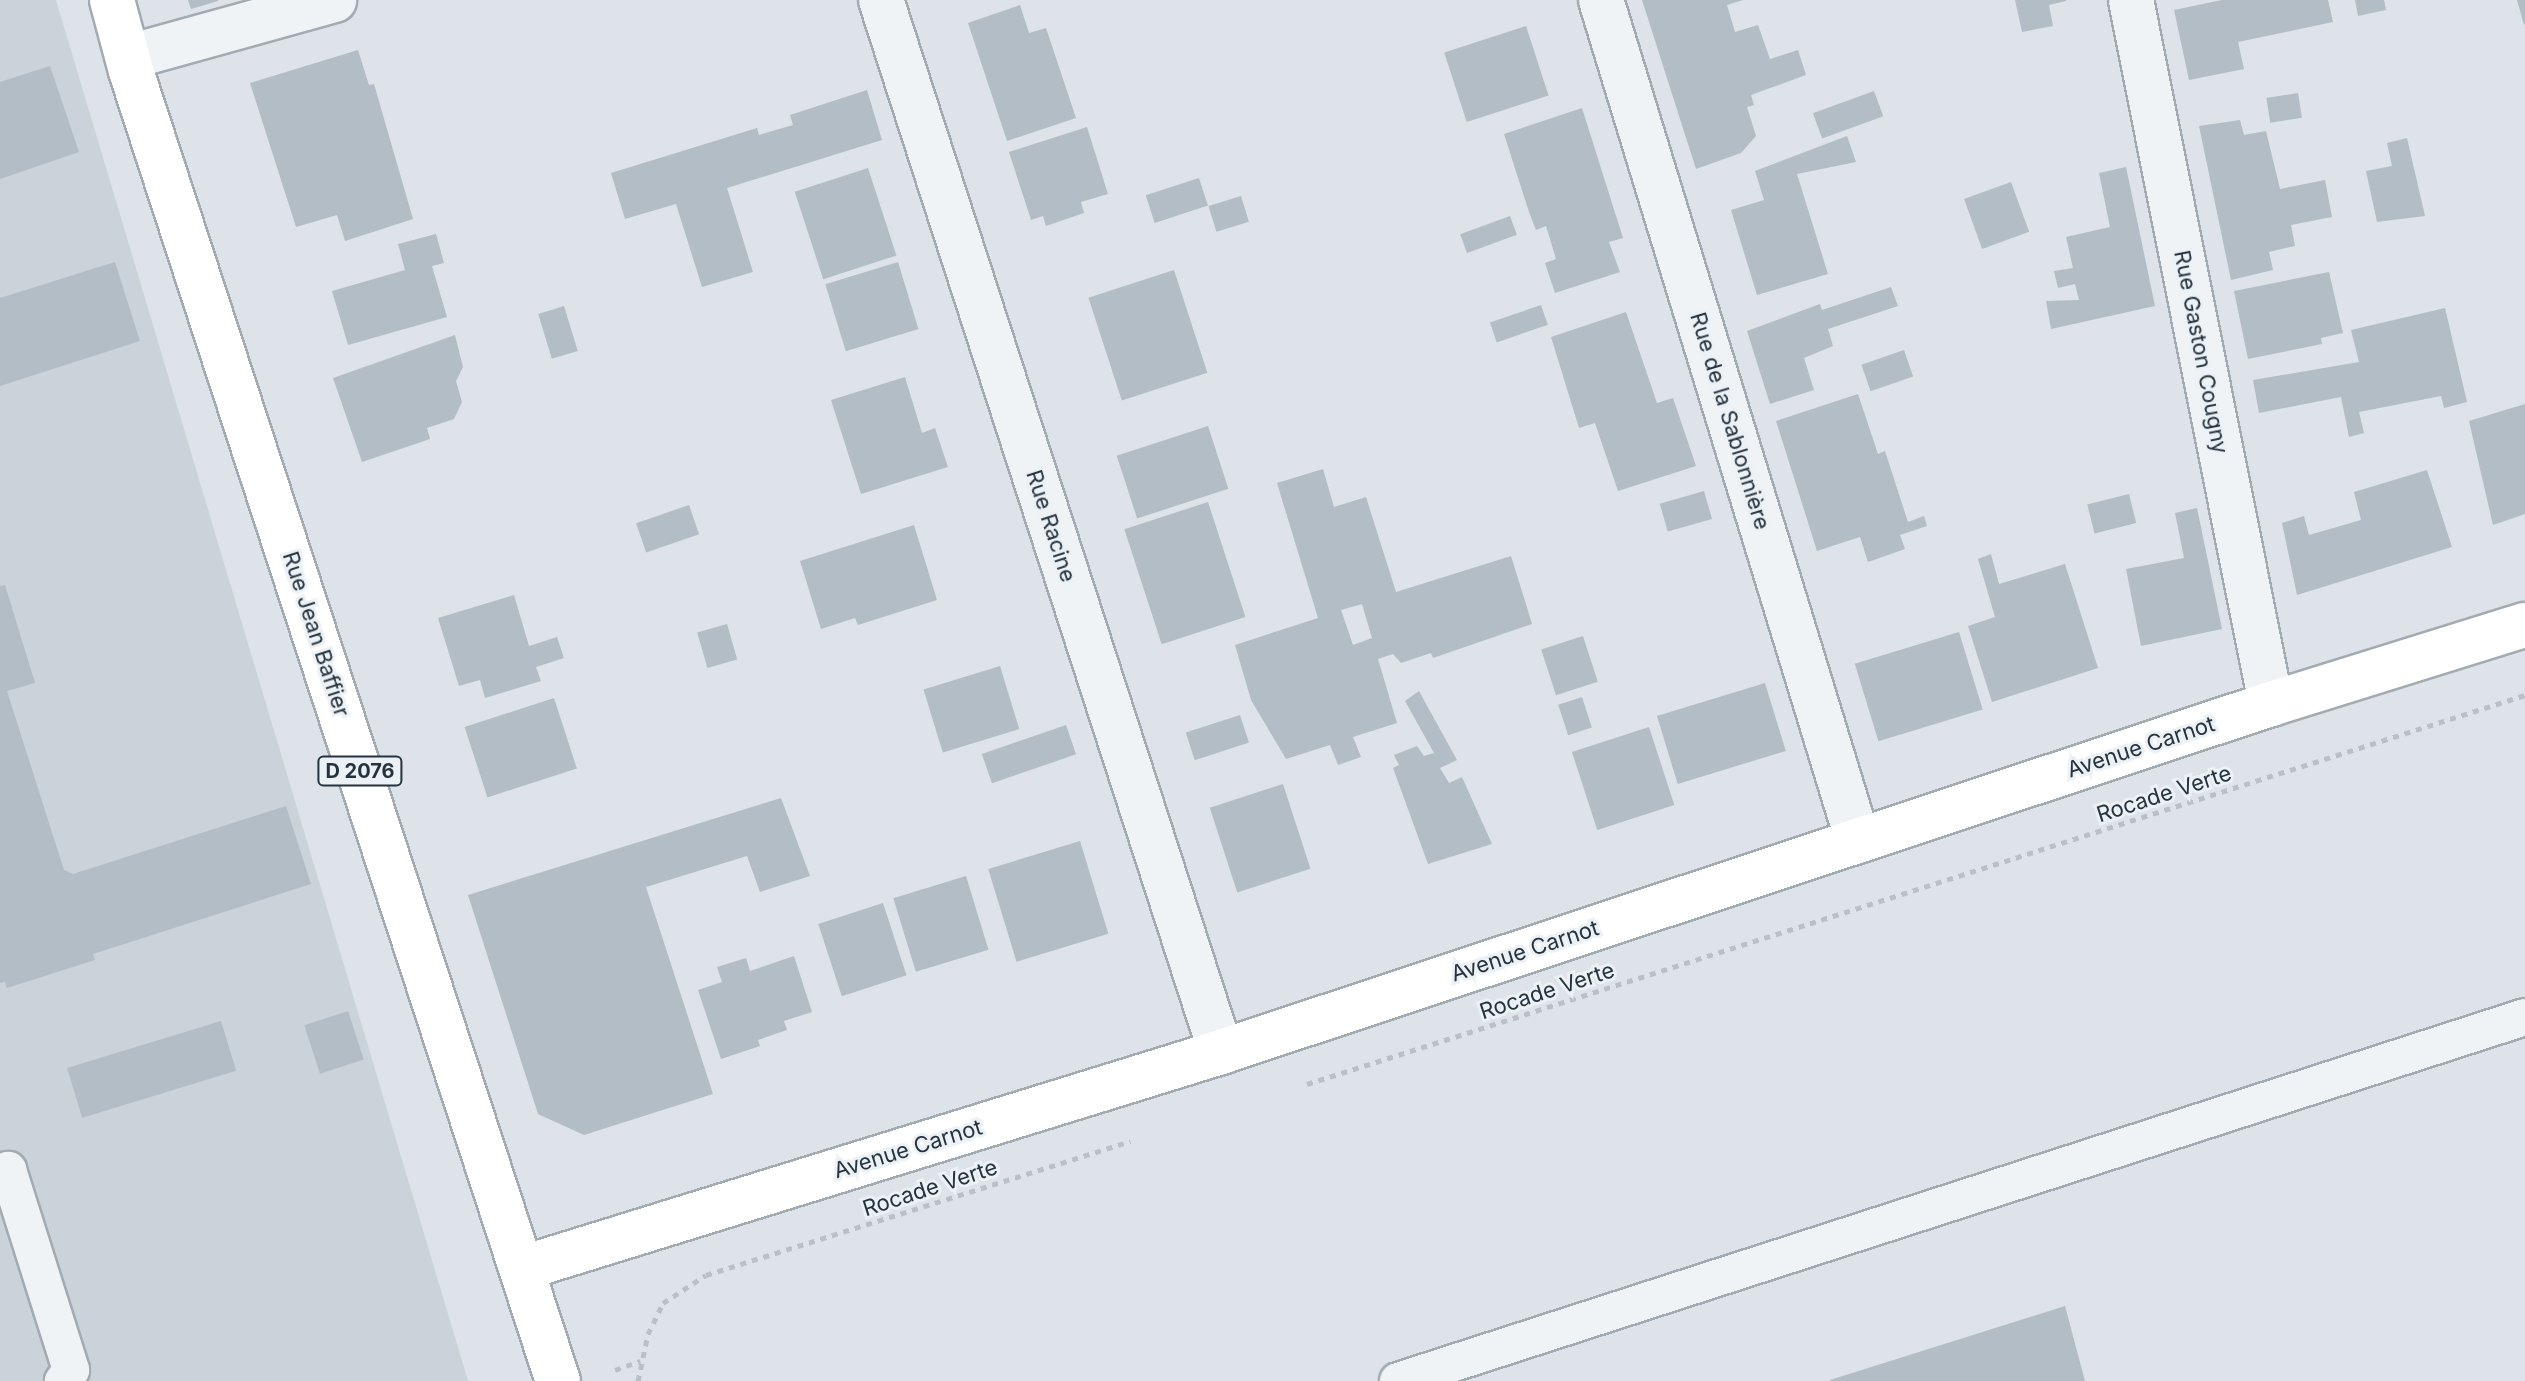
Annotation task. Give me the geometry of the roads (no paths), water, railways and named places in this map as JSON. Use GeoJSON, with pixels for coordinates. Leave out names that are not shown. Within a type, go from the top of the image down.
{"type":"FeatureCollection","features":[{"type":"Feature","properties":{"kind":"main road","name":"Rue Jean Baffier"},"geometry":{"type":"LineString","coordinates":[[112,0],[523,1268]]}},
{"type":"Feature","properties":{"kind":"main road","name":"Avenue Carnot"},"geometry":{"type":"LineString","coordinates":[[523,1268],[1221,1052],[2271,704],[2525,625]]}},
{"type":"Feature","properties":{"kind":"main road","name":"D 2076"},"geometry":{"type":"LineString","coordinates":[[523,1268],[558,1381]]}},
{"type":"Feature","properties":{"kind":"street"},"geometry":{"type":"LineString","coordinates":[[129,57],[334,0]]}},
{"type":"Feature","properties":{"kind":"street","name":"Rue Racine"},"geometry":{"type":"LineString","coordinates":[[881,0],[1221,1052]]}},
{"type":"Feature","properties":{"kind":"street","name":"Rue de la Sablonnière"},"geometry":{"type":"LineString","coordinates":[[1601,0],[1858,841]]}},
{"type":"Feature","properties":{"kind":"street","name":"Rue Gaston Cougny"},"geometry":{"type":"LineString","coordinates":[[2131,0],[2271,704]]}},
{"type":"Feature","properties":{"kind":"lane"},"geometry":{"type":"LineString","coordinates":[[1398,1381],[2525,1017]]}},
{"type":"Feature","properties":{"kind":"lane"},"geometry":{"type":"LineString","coordinates":[[0,1173],[8,1170],[71,1370],[63,1381]]}}]}
